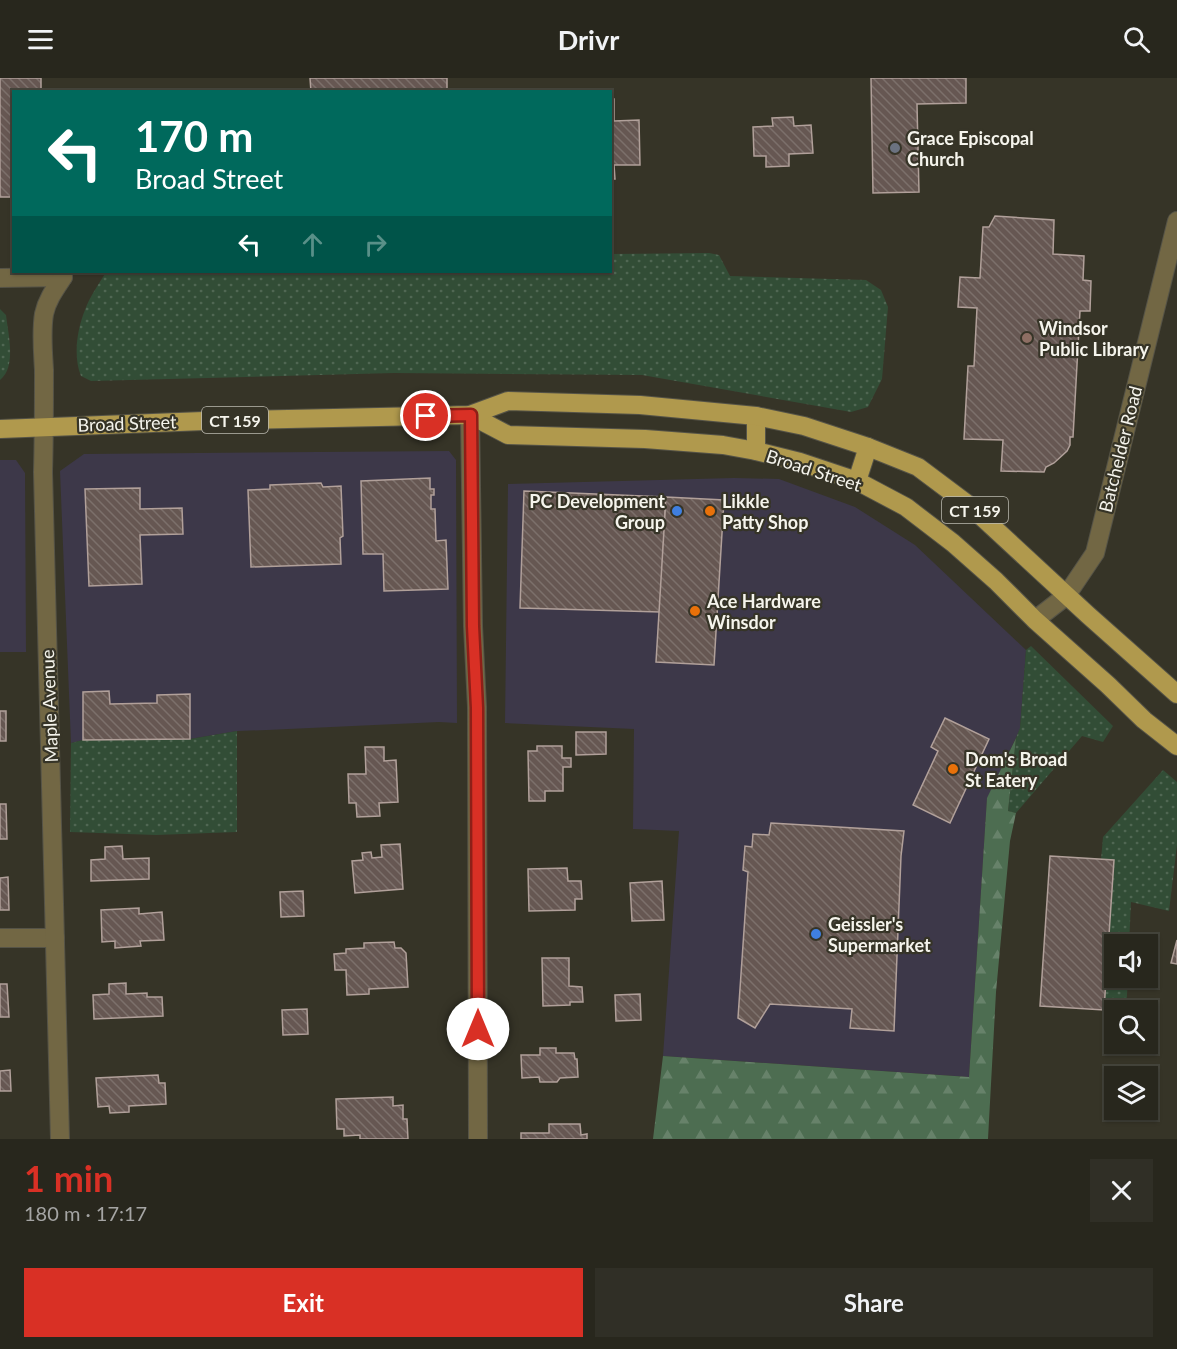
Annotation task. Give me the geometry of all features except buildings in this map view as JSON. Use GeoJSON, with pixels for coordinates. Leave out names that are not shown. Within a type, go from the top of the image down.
{"type":"FeatureCollection","features":[{"type":"Feature","properties":{"kind":"main road","name":"Broad Street"},"geometry":{"type":"LineString","coordinates":[[0,429],[204,421],[471,415],[508,401],[640,405],[756,416],[804,426],[868,447],[918,467],[961,499],[1152,674],[1177,694]]}},
{"type":"Feature","properties":{"kind":"main road","name":"Broad Street"},"geometry":{"type":"LineString","coordinates":[[471,415],[508,435],[645,439],[723,446],[756,451],[800,462],[857,481],[906,507],[953,543],[1144,720],[1177,746]]}},
{"type":"Feature","properties":{"kind":"main road"},"geometry":{"type":"LineString","coordinates":[[756,416],[756,451]]}},
{"type":"Feature","properties":{"kind":"main road"},"geometry":{"type":"LineString","coordinates":[[857,481],[868,447]]}},
{"type":"Feature","properties":{"kind":"street","name":"Batchelder Road"},"geometry":{"type":"LineString","coordinates":[[1035,620],[1066,596],[1095,553],[1177,221]]}},
{"type":"Feature","properties":{"kind":"street","name":"Maple Avenue"},"geometry":{"type":"LineString","coordinates":[[0,278],[63,277],[49,299],[44,314],[43,484],[60,1139]]}},
{"type":"Feature","properties":{"kind":"street"},"geometry":{"type":"LineString","coordinates":[[471,415],[473,626],[477,708],[478,1139]]}},
{"type":"Feature","properties":{"kind":"street"},"geometry":{"type":"LineString","coordinates":[[0,938],[55,938]]}},
{"type":"Feature","properties":{"kind":"shaded area"},"geometry":{"type":"Polygon","coordinates":[[[449,451],[456,460],[457,723],[237,731],[190,739],[83,740],[71,743],[60,471],[84,454],[449,451]]]}},
{"type":"Feature","properties":{"kind":"shaded area"},"geometry":{"type":"Polygon","coordinates":[[[0,460],[16,460],[25,473],[26,652],[0,652],[0,460]]]}},
{"type":"Feature","properties":{"kind":"shaded area"},"geometry":{"type":"Polygon","coordinates":[[[734,478],[779,479],[855,507],[915,545],[1026,650],[1020,729],[987,799],[969,1077],[663,1056],[679,831],[633,829],[634,729],[505,723],[508,484],[734,478]]]}},
{"type":"Feature","properties":{"kind":"green space"},"geometry":{"type":"Polygon","coordinates":[[[709,253],[719,255],[730,276],[866,280],[881,290],[888,307],[882,379],[868,407],[851,412],[642,375],[394,373],[91,381],[81,376],[77,360],[77,343],[82,318],[89,300],[105,273],[612,273],[612,254],[709,253]]]}},
{"type":"Feature","properties":{"kind":"green space"},"geometry":{"type":"Polygon","coordinates":[[[0,309],[6,315],[10,358],[5,374],[0,380],[0,309]]]}},
{"type":"Feature","properties":{"kind":"green space"},"geometry":{"type":"Polygon","coordinates":[[[1031,646],[1113,726],[1103,742],[1082,736],[1016,813],[1008,811],[1016,738],[1020,728],[1026,650],[1031,646]]]}},
{"type":"Feature","properties":{"kind":"green space"},"geometry":{"type":"Polygon","coordinates":[[[237,731],[237,832],[156,835],[70,832],[71,743],[83,740],[190,739],[237,731]]]}},
{"type":"Feature","properties":{"kind":"green space"},"geometry":{"type":"Polygon","coordinates":[[[1016,738],[1008,811],[1016,813],[1010,841],[996,992],[988,1139],[653,1139],[663,1056],[969,1077],[987,798],[1016,738]]]}},
{"type":"Feature","properties":{"kind":"green space"},"geometry":{"type":"Polygon","coordinates":[[[1163,770],[1177,782],[1177,845],[1169,911],[1131,902],[1130,934],[1109,934],[1114,861],[1101,860],[1103,837],[1163,770]]]}},
{"type":"Feature","properties":{"kind":"green space"},"geometry":{"type":"Polygon","coordinates":[[[1105,988],[1127,988],[1127,1000],[1105,1000],[1105,988]]]}},
{"type":"Feature","properties":{"kind":"place","name":"Grace Episcopal Church"},"geometry":{"type":"Point","coordinates":[895,148]}},
{"type":"Feature","properties":{"kind":"place","name":"Windsor Public Library"},"geometry":{"type":"Point","coordinates":[1027,338]}},
{"type":"Feature","properties":{"kind":"place","name":"PC Development Group"},"geometry":{"type":"Point","coordinates":[677,511]}},
{"type":"Feature","properties":{"kind":"place","name":"Likkle Patty Shop"},"geometry":{"type":"Point","coordinates":[710,511]}},
{"type":"Feature","properties":{"kind":"place","name":"Ace Hardware Winsdor"},"geometry":{"type":"Point","coordinates":[695,611]}},
{"type":"Feature","properties":{"kind":"place","name":"Dom's Broad St Eatery"},"geometry":{"type":"Point","coordinates":[953,769]}},
{"type":"Feature","properties":{"kind":"place","name":"Geissler's Supermarket"},"geometry":{"type":"Point","coordinates":[816,934]}},
{"type":"Feature","properties":{"kind":"route"},"geometry":{"type":"LineString","coordinates":[[426,416],[471,415],[473,626],[477,708],[478,1029]]}}]}
